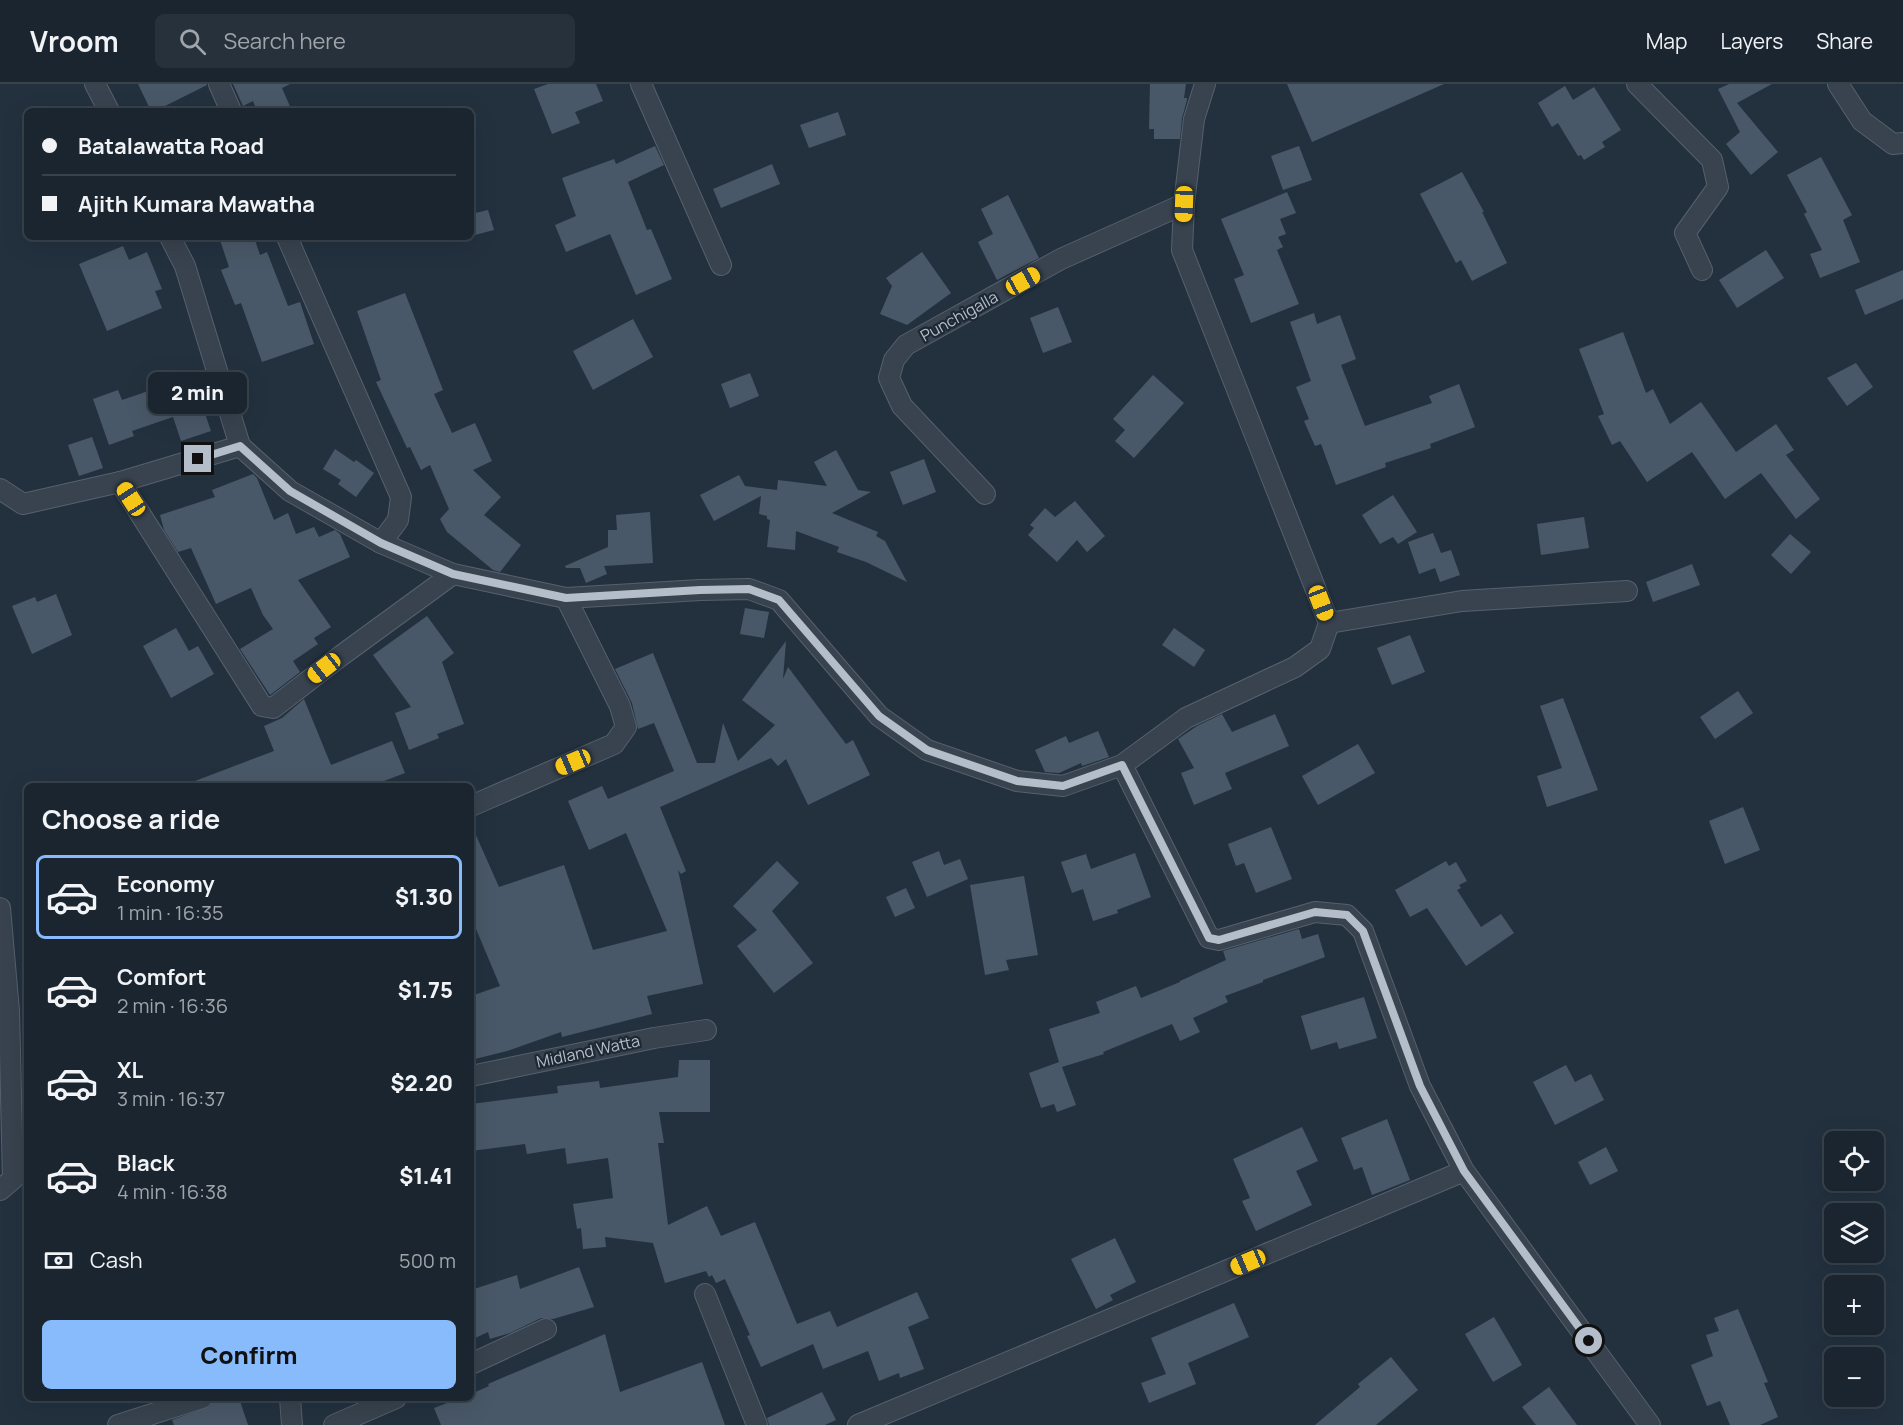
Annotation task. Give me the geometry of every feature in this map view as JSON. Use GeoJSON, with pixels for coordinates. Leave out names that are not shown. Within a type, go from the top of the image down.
{"type":"FeatureCollection","features":[{"type":"Feature","properties":{"kind":"street"},"geometry":{"type":"LineString","coordinates":[[95,84],[107,108]]}},
{"type":"Feature","properties":{"kind":"street"},"geometry":{"type":"LineString","coordinates":[[219,84],[230,108]]}},
{"type":"Feature","properties":{"kind":"street"},"geometry":{"type":"LineString","coordinates":[[641,84],[721,265]]}},
{"type":"Feature","properties":{"kind":"street"},"geometry":{"type":"LineString","coordinates":[[172,240],[185,266],[240,446],[290,491],[381,543],[453,574],[566,598],[749,589],[779,600],[879,716],[927,750],[1017,781],[1063,786],[1122,765],[1186,718],[1295,667],[1320,649],[1329,623],[1182,250],[1184,204],[1194,119],[1205,84]]}},
{"type":"Feature","properties":{"kind":"street"},"geometry":{"type":"LineString","coordinates":[[1637,84],[1712,160],[1718,187],[1684,233],[1702,270]]}},
{"type":"Feature","properties":{"kind":"street"},"geometry":{"type":"LineString","coordinates":[[1838,84],[1862,121],[1893,144],[1903,144]]}},
{"type":"Feature","properties":{"kind":"street","name":"Punchigalla"},"geometry":{"type":"LineString","coordinates":[[985,494],[902,406],[889,378],[894,360],[906,345],[1061,259],[1184,204]]}},
{"type":"Feature","properties":{"kind":"street"},"geometry":{"type":"LineString","coordinates":[[288,240],[401,497],[398,520],[381,543]]}},
{"type":"Feature","properties":{"kind":"street"},"geometry":{"type":"LineString","coordinates":[[0,489],[23,504],[120,482],[240,446]]}},
{"type":"Feature","properties":{"kind":"street"},"geometry":{"type":"LineString","coordinates":[[120,482],[262,706],[273,708],[453,574]]}},
{"type":"Feature","properties":{"kind":"street"},"geometry":{"type":"LineString","coordinates":[[1329,623],[1462,601],[1627,591]]}},
{"type":"Feature","properties":{"kind":"street"},"geometry":{"type":"LineString","coordinates":[[474,805],[614,744],[626,727],[620,706],[566,598]]}},
{"type":"Feature","properties":{"kind":"street"},"geometry":{"type":"LineString","coordinates":[[1122,765],[1209,938],[1219,940],[1315,912],[1347,915],[1363,931],[1420,1086],[1464,1171],[1650,1425]]}},
{"type":"Feature","properties":{"kind":"street"},"geometry":{"type":"LineString","coordinates":[[0,908],[9,1011],[13,1179],[0,1190]]}},
{"type":"Feature","properties":{"kind":"street","name":"Midland Watta"},"geometry":{"type":"LineString","coordinates":[[474,1075],[654,1038],[706,1030]]}},
{"type":"Feature","properties":{"kind":"street"},"geometry":{"type":"LineString","coordinates":[[858,1425],[1464,1171]]}},
{"type":"Feature","properties":{"kind":"street"},"geometry":{"type":"LineString","coordinates":[[705,1294],[757,1425]]}},
{"type":"Feature","properties":{"kind":"street"},"geometry":{"type":"LineString","coordinates":[[474,1363],[546,1329]]}},
{"type":"Feature","properties":{"kind":"street"},"geometry":{"type":"LineString","coordinates":[[118,1425],[193,1401]]}},
{"type":"Feature","properties":{"kind":"street"},"geometry":{"type":"LineString","coordinates":[[290,1401],[292,1425]]}},
{"type":"Feature","properties":{"kind":"street"},"geometry":{"type":"LineString","coordinates":[[334,1425],[389,1401]]}},
{"type":"Feature","properties":{"kind":"building"},"geometry":{"type":"Polygon","coordinates":[[[138,84],[207,84],[161,108],[150,108],[138,84]]]}},
{"type":"Feature","properties":{"kind":"building"},"geometry":{"type":"Polygon","coordinates":[[[233,84],[290,84],[282,88],[291,108],[256,108],[253,101],[243,106],[233,84]]]}},
{"type":"Feature","properties":{"kind":"building"},"geometry":{"type":"Polygon","coordinates":[[[548,84],[596,84],[603,101],[575,112],[580,123],[552,134],[534,89],[548,84]]]}},
{"type":"Feature","properties":{"kind":"building"},"geometry":{"type":"Polygon","coordinates":[[[1150,84],[1186,84],[1184,98],[1187,100],[1180,139],[1154,139],[1154,129],[1149,129],[1150,84]]]}},
{"type":"Feature","properties":{"kind":"building"},"geometry":{"type":"Polygon","coordinates":[[[1287,84],[1444,84],[1312,142],[1287,84]]]}},
{"type":"Feature","properties":{"kind":"building"},"geometry":{"type":"Polygon","coordinates":[[[1729,84],[1772,84],[1737,103],[1778,152],[1751,175],[1726,144],[1740,132],[1718,89],[1729,84]]]}},
{"type":"Feature","properties":{"kind":"building"},"geometry":{"type":"Polygon","coordinates":[[[1565,86],[1573,100],[1594,87],[1621,130],[1602,142],[1605,147],[1584,160],[1581,155],[1578,156],[1558,123],[1552,127],[1538,103],[1565,86]]]}},
{"type":"Feature","properties":{"kind":"building"},"geometry":{"type":"Polygon","coordinates":[[[838,112],[846,135],[809,148],[800,125],[838,112]]]}},
{"type":"Feature","properties":{"kind":"building"},"geometry":{"type":"Polygon","coordinates":[[[655,146],[664,165],[628,182],[647,230],[651,229],[672,279],[636,295],[610,234],[566,252],[555,225],[576,216],[562,178],[614,159],[616,164],[655,146]]]}},
{"type":"Feature","properties":{"kind":"building"},"geometry":{"type":"Polygon","coordinates":[[[1299,146],[1312,180],[1283,190],[1271,156],[1299,146]]]}},
{"type":"Feature","properties":{"kind":"building"},"geometry":{"type":"Polygon","coordinates":[[[1821,157],[1852,215],[1843,220],[1860,262],[1820,278],[1810,254],[1822,250],[1804,214],[1807,212],[1787,175],[1821,157]]]}},
{"type":"Feature","properties":{"kind":"building"},"geometry":{"type":"Polygon","coordinates":[[[772,164],[780,184],[721,208],[713,189],[772,164]]]}},
{"type":"Feature","properties":{"kind":"building"},"geometry":{"type":"Polygon","coordinates":[[[1462,172],[1484,212],[1482,212],[1507,263],[1472,281],[1461,260],[1456,263],[1420,194],[1462,172]]]}},
{"type":"Feature","properties":{"kind":"building"},"geometry":{"type":"Polygon","coordinates":[[[1287,192],[1296,213],[1280,219],[1286,234],[1278,237],[1283,247],[1277,250],[1299,304],[1251,323],[1234,279],[1244,275],[1221,219],[1287,192]]]}},
{"type":"Feature","properties":{"kind":"building"},"geometry":{"type":"Polygon","coordinates":[[[1008,195],[1039,258],[997,280],[978,242],[993,234],[981,209],[1008,195]]]}},
{"type":"Feature","properties":{"kind":"building"},"geometry":{"type":"Polygon","coordinates":[[[488,210],[494,230],[474,235],[474,213],[488,210]]]}},
{"type":"Feature","properties":{"kind":"building"},"geometry":{"type":"Polygon","coordinates":[[[220,240],[255,240],[260,255],[267,252],[288,306],[300,302],[314,344],[262,362],[241,303],[235,305],[221,270],[229,267],[220,240]]]}},
{"type":"Feature","properties":{"kind":"building"},"geometry":{"type":"Polygon","coordinates":[[[123,246],[129,260],[147,252],[162,289],[155,291],[162,308],[107,331],[79,264],[123,246]]]}},
{"type":"Feature","properties":{"kind":"building"},"geometry":{"type":"Polygon","coordinates":[[[1766,250],[1784,278],[1737,308],[1719,280],[1766,250]]]}},
{"type":"Feature","properties":{"kind":"building"},"geometry":{"type":"Polygon","coordinates":[[[922,252],[951,293],[907,325],[880,314],[892,286],[886,278],[922,252]]]}},
{"type":"Feature","properties":{"kind":"building"},"geometry":{"type":"Polygon","coordinates":[[[1903,270],[1903,299],[1865,315],[1855,290],[1903,270]]]}},
{"type":"Feature","properties":{"kind":"building"},"geometry":{"type":"Polygon","coordinates":[[[405,293],[443,390],[434,394],[452,433],[475,423],[492,461],[473,470],[501,497],[484,515],[521,545],[500,572],[493,570],[447,532],[440,519],[449,509],[430,465],[421,470],[410,447],[407,448],[376,382],[381,380],[357,311],[405,293]]]}},
{"type":"Feature","properties":{"kind":"building"},"geometry":{"type":"Polygon","coordinates":[[[1058,307],[1072,342],[1043,353],[1030,318],[1058,307]]]}},
{"type":"Feature","properties":{"kind":"building"},"geometry":{"type":"Polygon","coordinates":[[[1314,313],[1317,324],[1340,315],[1356,359],[1341,365],[1365,426],[1432,403],[1429,396],[1459,384],[1475,427],[1430,444],[1431,448],[1385,463],[1386,467],[1336,485],[1321,444],[1315,446],[1304,421],[1309,419],[1296,387],[1311,381],[1290,322],[1314,313]]]}},
{"type":"Feature","properties":{"kind":"building"},"geometry":{"type":"Polygon","coordinates":[[[633,319],[653,357],[593,390],[573,351],[633,319]]]}},
{"type":"Feature","properties":{"kind":"building"},"geometry":{"type":"Polygon","coordinates":[[[1623,332],[1646,393],[1653,389],[1670,424],[1701,402],[1736,452],[1776,424],[1794,450],[1786,455],[1820,499],[1796,519],[1761,473],[1725,499],[1692,452],[1647,482],[1620,441],[1612,445],[1598,416],[1604,414],[1579,349],[1623,332]]]}},
{"type":"Feature","properties":{"kind":"building"},"geometry":{"type":"Polygon","coordinates":[[[1856,363],[1873,387],[1847,406],[1827,378],[1856,363]]]}},
{"type":"Feature","properties":{"kind":"building"},"geometry":{"type":"Polygon","coordinates":[[[191,372],[211,431],[181,441],[173,417],[132,431],[134,436],[109,445],[93,399],[118,390],[122,400],[163,386],[162,382],[191,372]]]}},
{"type":"Feature","properties":{"kind":"building"},"geometry":{"type":"Polygon","coordinates":[[[750,373],[759,396],[730,408],[721,384],[750,373]]]}},
{"type":"Feature","properties":{"kind":"building"},"geometry":{"type":"Polygon","coordinates":[[[1153,375],[1184,403],[1134,458],[1115,441],[1125,430],[1113,419],[1153,375]]]}},
{"type":"Feature","properties":{"kind":"building"},"geometry":{"type":"Polygon","coordinates":[[[92,437],[103,468],[79,476],[68,445],[92,437]]]}},
{"type":"Feature","properties":{"kind":"building"},"geometry":{"type":"Polygon","coordinates":[[[335,449],[374,473],[356,497],[338,484],[341,480],[323,469],[335,449]]]}},
{"type":"Feature","properties":{"kind":"building"},"geometry":{"type":"Polygon","coordinates":[[[836,450],[858,490],[871,492],[832,513],[878,532],[876,536],[885,541],[907,582],[866,562],[837,552],[839,547],[796,531],[795,550],[767,547],[770,520],[767,516],[759,514],[761,496],[714,521],[700,495],[739,475],[745,486],[777,490],[778,480],[827,486],[814,462],[836,450]]]}},
{"type":"Feature","properties":{"kind":"building"},"geometry":{"type":"Polygon","coordinates":[[[924,459],[936,492],[903,505],[890,472],[924,459]]]}},
{"type":"Feature","properties":{"kind":"building"},"geometry":{"type":"Polygon","coordinates":[[[253,474],[257,478],[274,520],[288,513],[296,534],[314,527],[319,537],[335,530],[340,534],[350,557],[298,580],[331,627],[314,638],[318,644],[293,661],[300,672],[270,695],[240,649],[273,629],[263,615],[251,588],[216,604],[191,548],[178,552],[164,530],[160,515],[215,497],[212,490],[253,474]]]}},
{"type":"Feature","properties":{"kind":"building"},"geometry":{"type":"Polygon","coordinates":[[[1393,495],[1417,532],[1398,544],[1393,537],[1380,544],[1362,515],[1393,495]]]}},
{"type":"Feature","properties":{"kind":"building"},"geometry":{"type":"Polygon","coordinates":[[[1075,501],[1105,536],[1087,552],[1077,540],[1057,562],[1028,535],[1034,528],[1030,525],[1045,508],[1055,517],[1075,501]]]}},
{"type":"Feature","properties":{"kind":"building"},"geometry":{"type":"Polygon","coordinates":[[[650,512],[653,563],[604,566],[607,574],[586,583],[580,568],[566,568],[565,566],[608,547],[608,530],[617,530],[616,515],[650,512]]]}},
{"type":"Feature","properties":{"kind":"building"},"geometry":{"type":"Polygon","coordinates":[[[1584,517],[1589,548],[1541,555],[1537,524],[1584,517]]]}},
{"type":"Feature","properties":{"kind":"building"},"geometry":{"type":"Polygon","coordinates":[[[1433,533],[1441,553],[1451,550],[1460,575],[1440,582],[1435,568],[1419,574],[1408,542],[1433,533]]]}},
{"type":"Feature","properties":{"kind":"building"},"geometry":{"type":"Polygon","coordinates":[[[1790,534],[1811,552],[1791,574],[1771,555],[1790,534]]]}},
{"type":"Feature","properties":{"kind":"building"},"geometry":{"type":"Polygon","coordinates":[[[1692,564],[1700,585],[1653,602],[1646,582],[1692,564]]]}},
{"type":"Feature","properties":{"kind":"building"},"geometry":{"type":"Polygon","coordinates":[[[56,594],[72,635],[32,654],[12,606],[35,597],[37,602],[56,594]]]}},
{"type":"Feature","properties":{"kind":"building"},"geometry":{"type":"Polygon","coordinates":[[[745,608],[769,612],[764,638],[740,634],[745,608]]]}},
{"type":"Feature","properties":{"kind":"building"},"geometry":{"type":"Polygon","coordinates":[[[427,616],[454,653],[442,662],[464,724],[437,734],[439,738],[409,750],[395,713],[411,707],[373,655],[427,616]]]}},
{"type":"Feature","properties":{"kind":"building"},"geometry":{"type":"Polygon","coordinates":[[[176,628],[189,651],[198,646],[214,674],[171,698],[143,646],[176,628]]]}},
{"type":"Feature","properties":{"kind":"building"},"geometry":{"type":"Polygon","coordinates":[[[1174,628],[1205,650],[1194,667],[1162,645],[1174,628]]]}},
{"type":"Feature","properties":{"kind":"building"},"geometry":{"type":"Polygon","coordinates":[[[1410,635],[1425,672],[1392,685],[1377,648],[1410,635]]]}},
{"type":"Feature","properties":{"kind":"building"},"geometry":{"type":"Polygon","coordinates":[[[786,641],[783,679],[788,667],[846,744],[853,740],[870,775],[808,805],[786,759],[778,766],[771,758],[660,807],[686,871],[681,874],[678,870],[703,984],[647,996],[652,1014],[562,1037],[561,1032],[507,1051],[474,1059],[474,995],[500,986],[474,924],[474,831],[499,887],[564,865],[593,950],[667,931],[626,833],[589,850],[568,801],[602,786],[608,799],[674,771],[654,723],[638,729],[632,703],[615,669],[653,653],[697,763],[715,763],[723,723],[738,761],[775,725],[742,700],[786,641]]]}},
{"type":"Feature","properties":{"kind":"building"},"geometry":{"type":"Polygon","coordinates":[[[1738,691],[1753,713],[1715,739],[1700,717],[1738,691]]]}},
{"type":"Feature","properties":{"kind":"building"},"geometry":{"type":"Polygon","coordinates":[[[1563,698],[1598,790],[1547,807],[1537,776],[1562,768],[1540,706],[1563,698]]]}},
{"type":"Feature","properties":{"kind":"building"},"geometry":{"type":"Polygon","coordinates":[[[304,699],[331,765],[392,741],[405,773],[379,783],[190,783],[274,751],[264,726],[282,718],[304,699]]]}},
{"type":"Feature","properties":{"kind":"building"},"geometry":{"type":"Polygon","coordinates":[[[1222,714],[1232,732],[1275,714],[1289,746],[1225,773],[1232,789],[1194,805],[1181,773],[1194,768],[1178,739],[1197,726],[1222,714]]]}},
{"type":"Feature","properties":{"kind":"building"},"geometry":{"type":"Polygon","coordinates":[[[1098,731],[1109,757],[1082,766],[1081,763],[1059,773],[1045,772],[1035,750],[1066,736],[1069,743],[1098,731]]]}},
{"type":"Feature","properties":{"kind":"building"},"geometry":{"type":"Polygon","coordinates":[[[1358,744],[1375,773],[1318,805],[1302,776],[1358,744]]]}},
{"type":"Feature","properties":{"kind":"building"},"geometry":{"type":"Polygon","coordinates":[[[1743,807],[1760,850],[1725,864],[1709,821],[1743,807]]]}},
{"type":"Feature","properties":{"kind":"building"},"geometry":{"type":"Polygon","coordinates":[[[1271,827],[1292,879],[1256,893],[1244,863],[1236,866],[1228,844],[1271,827]]]}},
{"type":"Feature","properties":{"kind":"building"},"geometry":{"type":"Polygon","coordinates":[[[939,851],[944,865],[960,859],[968,879],[927,897],[912,862],[939,851]]]}},
{"type":"Feature","properties":{"kind":"building"},"geometry":{"type":"Polygon","coordinates":[[[1135,853],[1151,897],[1117,910],[1118,913],[1093,921],[1083,889],[1072,893],[1061,862],[1086,854],[1091,869],[1135,853]]]}},
{"type":"Feature","properties":{"kind":"building"},"geometry":{"type":"Polygon","coordinates":[[[777,861],[799,883],[772,911],[813,963],[774,993],[737,946],[757,930],[733,906],[777,861]]]}},
{"type":"Feature","properties":{"kind":"building"},"geometry":{"type":"Polygon","coordinates":[[[1446,861],[1449,866],[1456,862],[1467,881],[1459,885],[1461,888],[1457,890],[1481,927],[1501,914],[1514,933],[1466,966],[1427,908],[1410,917],[1395,890],[1446,861]]]}},
{"type":"Feature","properties":{"kind":"building"},"geometry":{"type":"Polygon","coordinates":[[[1024,876],[1038,955],[1006,960],[1009,970],[985,975],[970,885],[1024,876]]]}},
{"type":"Feature","properties":{"kind":"building"},"geometry":{"type":"Polygon","coordinates":[[[906,888],[915,908],[895,917],[886,897],[906,888]]]}},
{"type":"Feature","properties":{"kind":"building"},"geometry":{"type":"Polygon","coordinates":[[[1299,929],[1302,939],[1318,934],[1325,957],[1225,996],[1228,1002],[1193,1018],[1200,1032],[1180,1041],[1172,1024],[1103,1052],[1104,1054],[1062,1067],[1076,1105],[1057,1112],[1054,1104],[1041,1108],[1029,1073],[1059,1062],[1049,1029],[1100,1013],[1096,1002],[1136,986],[1141,998],[1180,982],[1226,960],[1223,951],[1299,929]]]}},
{"type":"Feature","properties":{"kind":"building"},"geometry":{"type":"Polygon","coordinates":[[[1364,997],[1377,1038],[1339,1049],[1337,1042],[1311,1050],[1301,1016],[1364,997]]]}},
{"type":"Feature","properties":{"kind":"building"},"geometry":{"type":"Polygon","coordinates":[[[679,1060],[710,1060],[710,1112],[659,1112],[664,1143],[658,1143],[668,1225],[707,1206],[721,1236],[755,1222],[797,1324],[830,1311],[837,1327],[917,1292],[929,1318],[908,1327],[924,1369],[900,1378],[899,1373],[879,1381],[868,1351],[823,1369],[813,1344],[761,1367],[747,1336],[750,1335],[725,1279],[716,1283],[712,1275],[709,1277],[706,1271],[665,1283],[653,1243],[605,1237],[606,1247],[583,1249],[581,1228],[577,1229],[573,1204],[613,1198],[608,1158],[567,1164],[565,1148],[527,1154],[525,1144],[474,1151],[474,1104],[558,1093],[557,1086],[599,1081],[600,1088],[678,1077],[679,1060]]]}},
{"type":"Feature","properties":{"kind":"building"},"geometry":{"type":"Polygon","coordinates":[[[1566,1065],[1575,1082],[1591,1074],[1604,1100],[1555,1125],[1533,1082],[1566,1065]]]}},
{"type":"Feature","properties":{"kind":"building"},"geometry":{"type":"Polygon","coordinates":[[[1387,1119],[1410,1180],[1372,1195],[1362,1167],[1354,1170],[1341,1138],[1387,1119]]]}},
{"type":"Feature","properties":{"kind":"building"},"geometry":{"type":"Polygon","coordinates":[[[1302,1127],[1318,1161],[1296,1171],[1312,1205],[1256,1231],[1242,1201],[1250,1198],[1233,1159],[1302,1127]]]}},
{"type":"Feature","properties":{"kind":"building"},"geometry":{"type":"Polygon","coordinates":[[[1606,1147],[1618,1171],[1590,1185],[1578,1162],[1606,1147]]]}},
{"type":"Feature","properties":{"kind":"building"},"geometry":{"type":"Polygon","coordinates":[[[1115,1238],[1136,1282],[1110,1295],[1113,1300],[1096,1309],[1071,1259],[1115,1238]]]}},
{"type":"Feature","properties":{"kind":"building"},"geometry":{"type":"Polygon","coordinates":[[[579,1267],[594,1307],[553,1319],[541,1318],[510,1333],[490,1339],[488,1332],[474,1339],[474,1289],[517,1275],[520,1289],[579,1267]]]}},
{"type":"Feature","properties":{"kind":"building"},"geometry":{"type":"Polygon","coordinates":[[[1234,1303],[1249,1337],[1188,1363],[1196,1384],[1149,1403],[1141,1383],[1166,1374],[1151,1338],[1234,1303]]]}},
{"type":"Feature","properties":{"kind":"building"},"geometry":{"type":"Polygon","coordinates":[[[1738,1309],[1768,1382],[1764,1383],[1778,1417],[1760,1425],[1730,1425],[1720,1401],[1707,1406],[1691,1365],[1713,1356],[1706,1335],[1719,1331],[1714,1318],[1738,1309]]]}},
{"type":"Feature","properties":{"kind":"building"},"geometry":{"type":"Polygon","coordinates":[[[1494,1317],[1522,1365],[1493,1382],[1465,1334],[1494,1317]]]}},
{"type":"Feature","properties":{"kind":"building"},"geometry":{"type":"Polygon","coordinates":[[[605,1334],[620,1392],[702,1362],[725,1425],[441,1425],[434,1408],[452,1401],[474,1401],[474,1393],[489,1386],[488,1384],[605,1334]]]}},
{"type":"Feature","properties":{"kind":"building"},"geometry":{"type":"Polygon","coordinates":[[[1391,1357],[1418,1390],[1376,1425],[1315,1425],[1360,1387],[1358,1384],[1391,1357]]]}},
{"type":"Feature","properties":{"kind":"building"},"geometry":{"type":"Polygon","coordinates":[[[1549,1387],[1577,1425],[1536,1425],[1522,1407],[1549,1387]]]}},
{"type":"Feature","properties":{"kind":"building"},"geometry":{"type":"Polygon","coordinates":[[[822,1392],[836,1420],[825,1425],[769,1425],[767,1418],[822,1392]]]}},
{"type":"Feature","properties":{"kind":"building"},"geometry":{"type":"Polygon","coordinates":[[[212,1401],[240,1401],[248,1425],[174,1425],[172,1420],[210,1406],[212,1401]]]}},
{"type":"Feature","properties":{"kind":"route"},"geometry":{"type":"LineString","coordinates":[[198,459],[240,446],[290,491],[381,543],[453,574],[566,598],[749,589],[779,600],[879,716],[927,750],[1017,781],[1063,786],[1122,765],[1209,938],[1219,940],[1315,912],[1347,915],[1363,931],[1420,1086],[1464,1171],[1589,1341]]}}]}
